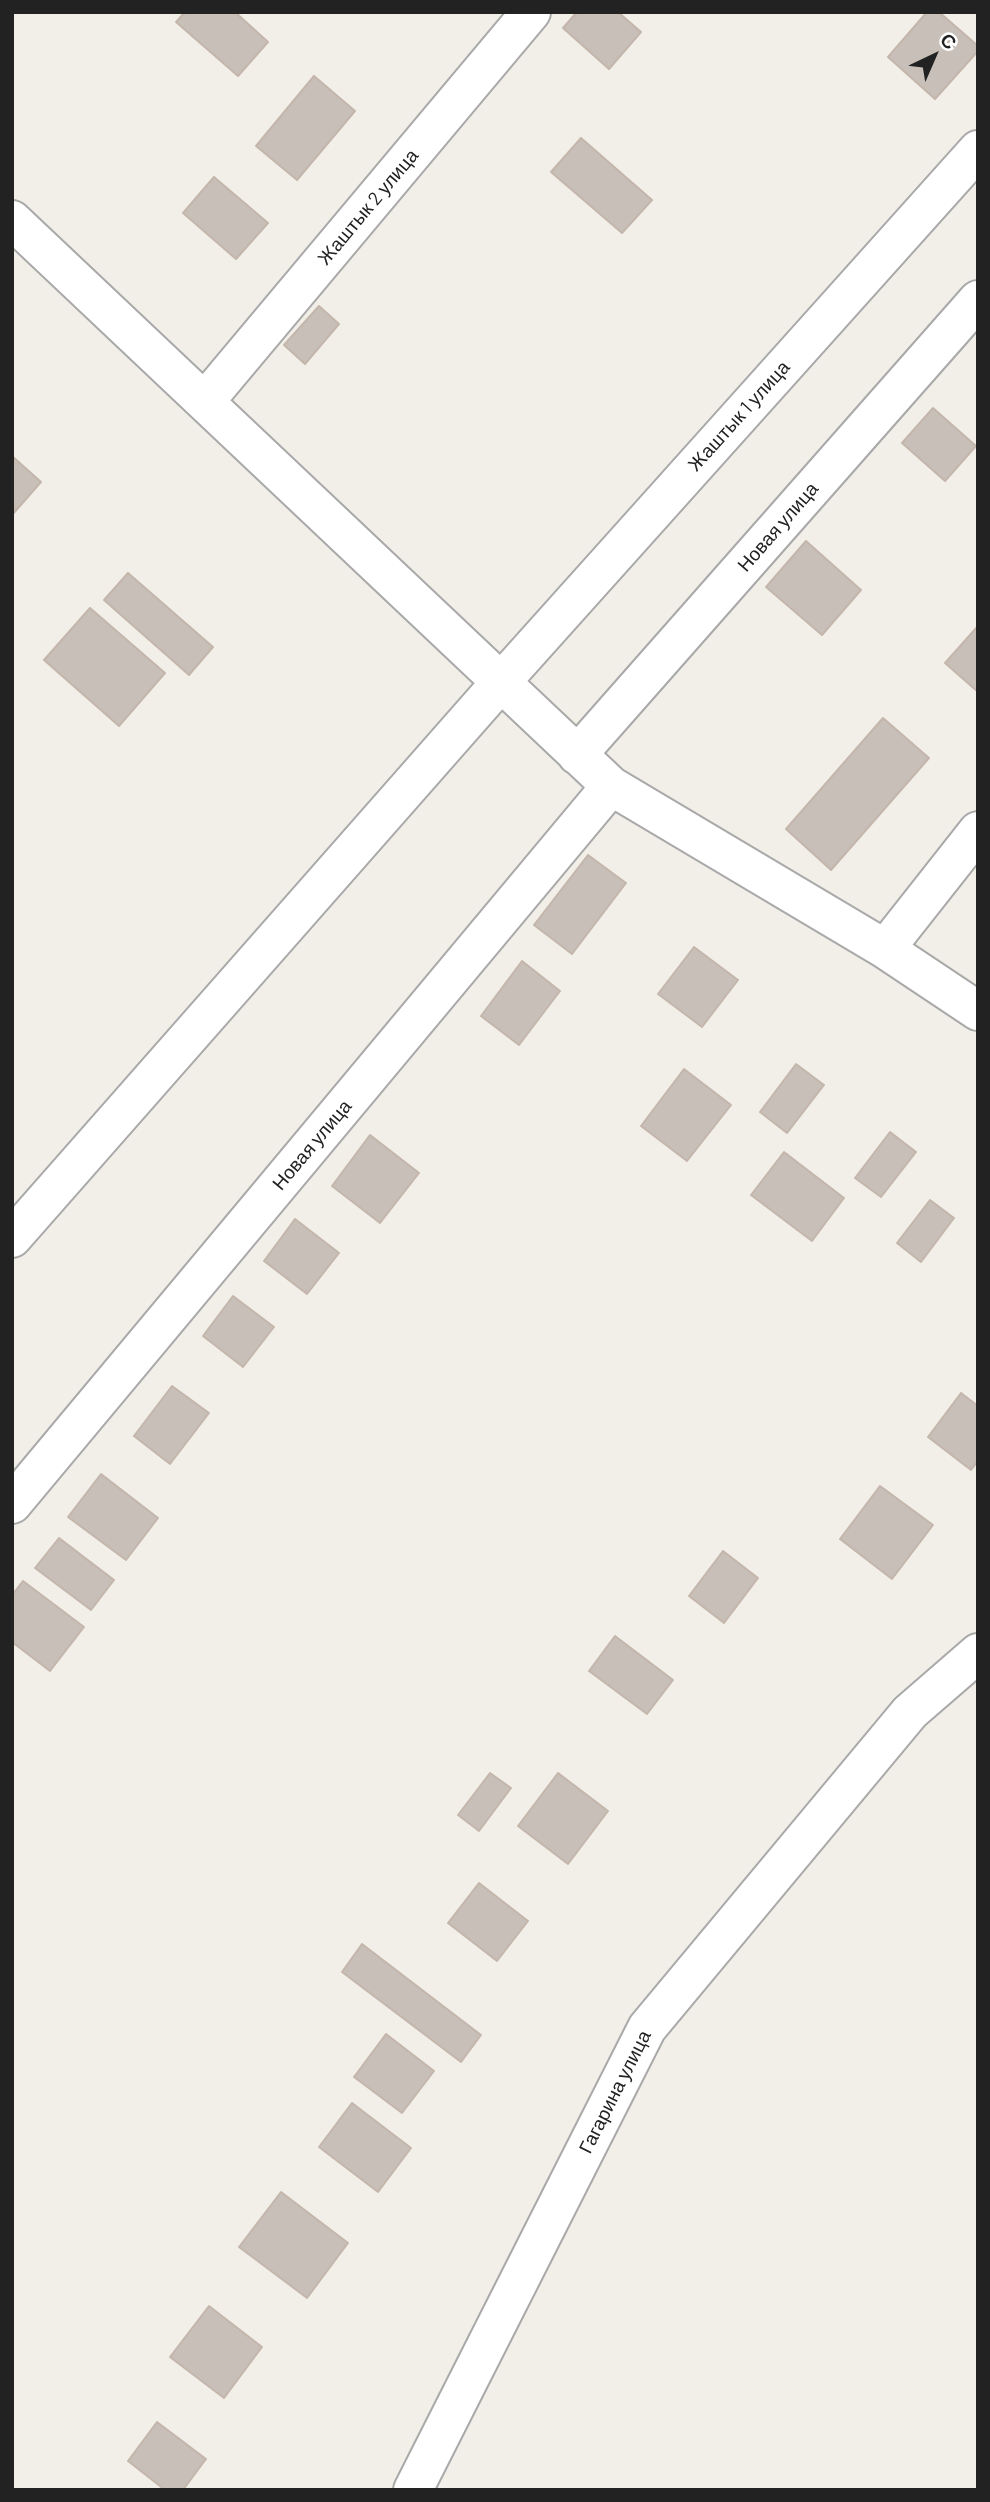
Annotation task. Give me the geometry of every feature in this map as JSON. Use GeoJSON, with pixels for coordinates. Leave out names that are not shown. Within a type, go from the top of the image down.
{"type":"FeatureCollection","features":[{"type":"Feature","properties":{"kind":"street","name":"Жаштык 2 улица"},"geometry":{"type":"LineString","coordinates":[[205,401],[531,12]]}},
{"type":"Feature","properties":{"kind":"street","name":"Жаштык 1 улица"},"geometry":{"type":"LineString","coordinates":[[501,682],[978,150]]}},
{"type":"Feature","properties":{"kind":"street"},"geometry":{"type":"LineString","coordinates":[[12,220],[611,786],[885,949],[978,1011]]}},
{"type":"Feature","properties":{"kind":"street","name":"Новая улица"},"geometry":{"type":"LineString","coordinates":[[577,755],[978,300]]}},
{"type":"Feature","properties":{"kind":"street"},"geometry":{"type":"LineString","coordinates":[[12,1238],[501,682]]}},
{"type":"Feature","properties":{"kind":"street","name":"Новая улица"},"geometry":{"type":"LineString","coordinates":[[12,1504],[611,786]]}},
{"type":"Feature","properties":{"kind":"street"},"geometry":{"type":"LineString","coordinates":[[885,949],[978,831]]}},
{"type":"Feature","properties":{"kind":"street","name":"Гагарина улица"},"geometry":{"type":"LineString","coordinates":[[413,2490],[647,2028],[910,1712],[978,1653]]}},
{"type":"Feature","properties":{"kind":"building"},"geometry":{"type":"Polygon","coordinates":[[[185,12],[235,12],[268,42],[238,76],[176,22],[185,12]]]}},
{"type":"Feature","properties":{"kind":"building"},"geometry":{"type":"Polygon","coordinates":[[[577,12],[618,12],[641,32],[609,69],[563,28],[577,12]]]}},
{"type":"Feature","properties":{"kind":"building"},"geometry":{"type":"Polygon","coordinates":[[[927,12],[939,12],[978,46],[978,51],[935,99],[888,57],[927,12]]]}},
{"type":"Feature","properties":{"kind":"building"},"geometry":{"type":"Polygon","coordinates":[[[314,76],[355,111],[297,180],[256,146],[314,76]]]}},
{"type":"Feature","properties":{"kind":"building"},"geometry":{"type":"Polygon","coordinates":[[[581,138],[652,200],[622,233],[551,172],[581,138]]]}},
{"type":"Feature","properties":{"kind":"building"},"geometry":{"type":"Polygon","coordinates":[[[214,177],[268,223],[236,259],[183,213],[214,177]]]}},
{"type":"Feature","properties":{"kind":"building"},"geometry":{"type":"Polygon","coordinates":[[[319,306],[339,324],[305,364],[284,345],[319,306]]]}},
{"type":"Feature","properties":{"kind":"building"},"geometry":{"type":"Polygon","coordinates":[[[933,408],[976,446],[945,481],[902,443],[933,408]]]}},
{"type":"Feature","properties":{"kind":"building"},"geometry":{"type":"Polygon","coordinates":[[[12,456],[41,482],[12,515],[12,456]]]}},
{"type":"Feature","properties":{"kind":"building"},"geometry":{"type":"Polygon","coordinates":[[[806,541],[861,590],[822,635],[766,587],[806,541]]]}},
{"type":"Feature","properties":{"kind":"building"},"geometry":{"type":"Polygon","coordinates":[[[128,573],[213,647],[189,675],[104,600],[128,573]]]}},
{"type":"Feature","properties":{"kind":"building"},"geometry":{"type":"Polygon","coordinates":[[[90,608],[165,673],[119,726],[44,660],[90,608]]]}},
{"type":"Feature","properties":{"kind":"building"},"geometry":{"type":"Polygon","coordinates":[[[978,626],[978,692],[945,663],[978,626]]]}},
{"type":"Feature","properties":{"kind":"building"},"geometry":{"type":"Polygon","coordinates":[[[883,718],[929,758],[831,870],[786,829],[883,718]]]}},
{"type":"Feature","properties":{"kind":"building"},"geometry":{"type":"Polygon","coordinates":[[[588,855],[626,883],[572,954],[534,925],[588,855]]]}},
{"type":"Feature","properties":{"kind":"building"},"geometry":{"type":"Polygon","coordinates":[[[694,947],[738,980],[702,1027],[658,994],[694,947]]]}},
{"type":"Feature","properties":{"kind":"building"},"geometry":{"type":"Polygon","coordinates":[[[522,961],[560,991],[519,1045],[481,1016],[522,961]]]}},
{"type":"Feature","properties":{"kind":"building"},"geometry":{"type":"Polygon","coordinates":[[[796,1064],[824,1085],[787,1133],[760,1112],[796,1064]]]}},
{"type":"Feature","properties":{"kind":"building"},"geometry":{"type":"Polygon","coordinates":[[[684,1069],[731,1105],[687,1161],[641,1126],[684,1069]]]}},
{"type":"Feature","properties":{"kind":"building"},"geometry":{"type":"Polygon","coordinates":[[[890,1132],[916,1152],[881,1197],[855,1178],[890,1132]]]}},
{"type":"Feature","properties":{"kind":"building"},"geometry":{"type":"Polygon","coordinates":[[[370,1135],[419,1173],[380,1223],[332,1186],[370,1135]]]}},
{"type":"Feature","properties":{"kind":"building"},"geometry":{"type":"Polygon","coordinates":[[[784,1152],[844,1198],[812,1241],[751,1195],[784,1152]]]}},
{"type":"Feature","properties":{"kind":"building"},"geometry":{"type":"Polygon","coordinates":[[[930,1200],[954,1218],[921,1262],[897,1243],[930,1200]]]}},
{"type":"Feature","properties":{"kind":"building"},"geometry":{"type":"Polygon","coordinates":[[[295,1219],[339,1253],[307,1294],[264,1261],[295,1219]]]}},
{"type":"Feature","properties":{"kind":"building"},"geometry":{"type":"Polygon","coordinates":[[[233,1296],[274,1327],[243,1367],[203,1336],[233,1296]]]}},
{"type":"Feature","properties":{"kind":"building"},"geometry":{"type":"Polygon","coordinates":[[[172,1386],[209,1413],[170,1464],[134,1436],[172,1386]]]}},
{"type":"Feature","properties":{"kind":"building"},"geometry":{"type":"Polygon","coordinates":[[[961,1393],[978,1406],[978,1461],[971,1470],[928,1437],[961,1393]]]}},
{"type":"Feature","properties":{"kind":"building"},"geometry":{"type":"Polygon","coordinates":[[[101,1474],[158,1518],[126,1560],[68,1517],[101,1474]]]}},
{"type":"Feature","properties":{"kind":"building"},"geometry":{"type":"Polygon","coordinates":[[[880,1486],[933,1525],[892,1579],[840,1539],[880,1486]]]}},
{"type":"Feature","properties":{"kind":"building"},"geometry":{"type":"Polygon","coordinates":[[[59,1538],[114,1580],[91,1610],[35,1568],[59,1538]]]}},
{"type":"Feature","properties":{"kind":"building"},"geometry":{"type":"Polygon","coordinates":[[[723,1551],[758,1578],[724,1623],[689,1596],[723,1551]]]}},
{"type":"Feature","properties":{"kind":"building"},"geometry":{"type":"Polygon","coordinates":[[[23,1581],[84,1627],[50,1671],[12,1642],[12,1595],[23,1581]]]}},
{"type":"Feature","properties":{"kind":"building"},"geometry":{"type":"Polygon","coordinates":[[[615,1636],[673,1680],[647,1714],[589,1671],[615,1636]]]}},
{"type":"Feature","properties":{"kind":"building"},"geometry":{"type":"Polygon","coordinates":[[[490,1773],[511,1788],[479,1831],[458,1815],[490,1773]]]}},
{"type":"Feature","properties":{"kind":"building"},"geometry":{"type":"Polygon","coordinates":[[[558,1773],[608,1811],[568,1864],[518,1826],[558,1773]]]}},
{"type":"Feature","properties":{"kind":"building"},"geometry":{"type":"Polygon","coordinates":[[[479,1883],[528,1921],[497,1961],[448,1923],[479,1883]]]}},
{"type":"Feature","properties":{"kind":"building"},"geometry":{"type":"Polygon","coordinates":[[[362,1944],[481,2035],[461,2062],[342,1972],[362,1944]]]}},
{"type":"Feature","properties":{"kind":"building"},"geometry":{"type":"Polygon","coordinates":[[[386,2034],[434,2071],[402,2113],[354,2077],[386,2034]]]}},
{"type":"Feature","properties":{"kind":"building"},"geometry":{"type":"Polygon","coordinates":[[[352,2103],[411,2148],[378,2192],[319,2147],[352,2103]]]}},
{"type":"Feature","properties":{"kind":"building"},"geometry":{"type":"Polygon","coordinates":[[[281,2192],[348,2243],[307,2298],[239,2247],[281,2192]]]}},
{"type":"Feature","properties":{"kind":"building"},"geometry":{"type":"Polygon","coordinates":[[[209,2306],[262,2347],[224,2398],[170,2357],[209,2306]]]}},
{"type":"Feature","properties":{"kind":"building"},"geometry":{"type":"Polygon","coordinates":[[[157,2422],[206,2459],[183,2490],[165,2490],[128,2461],[157,2422]]]}}]}
